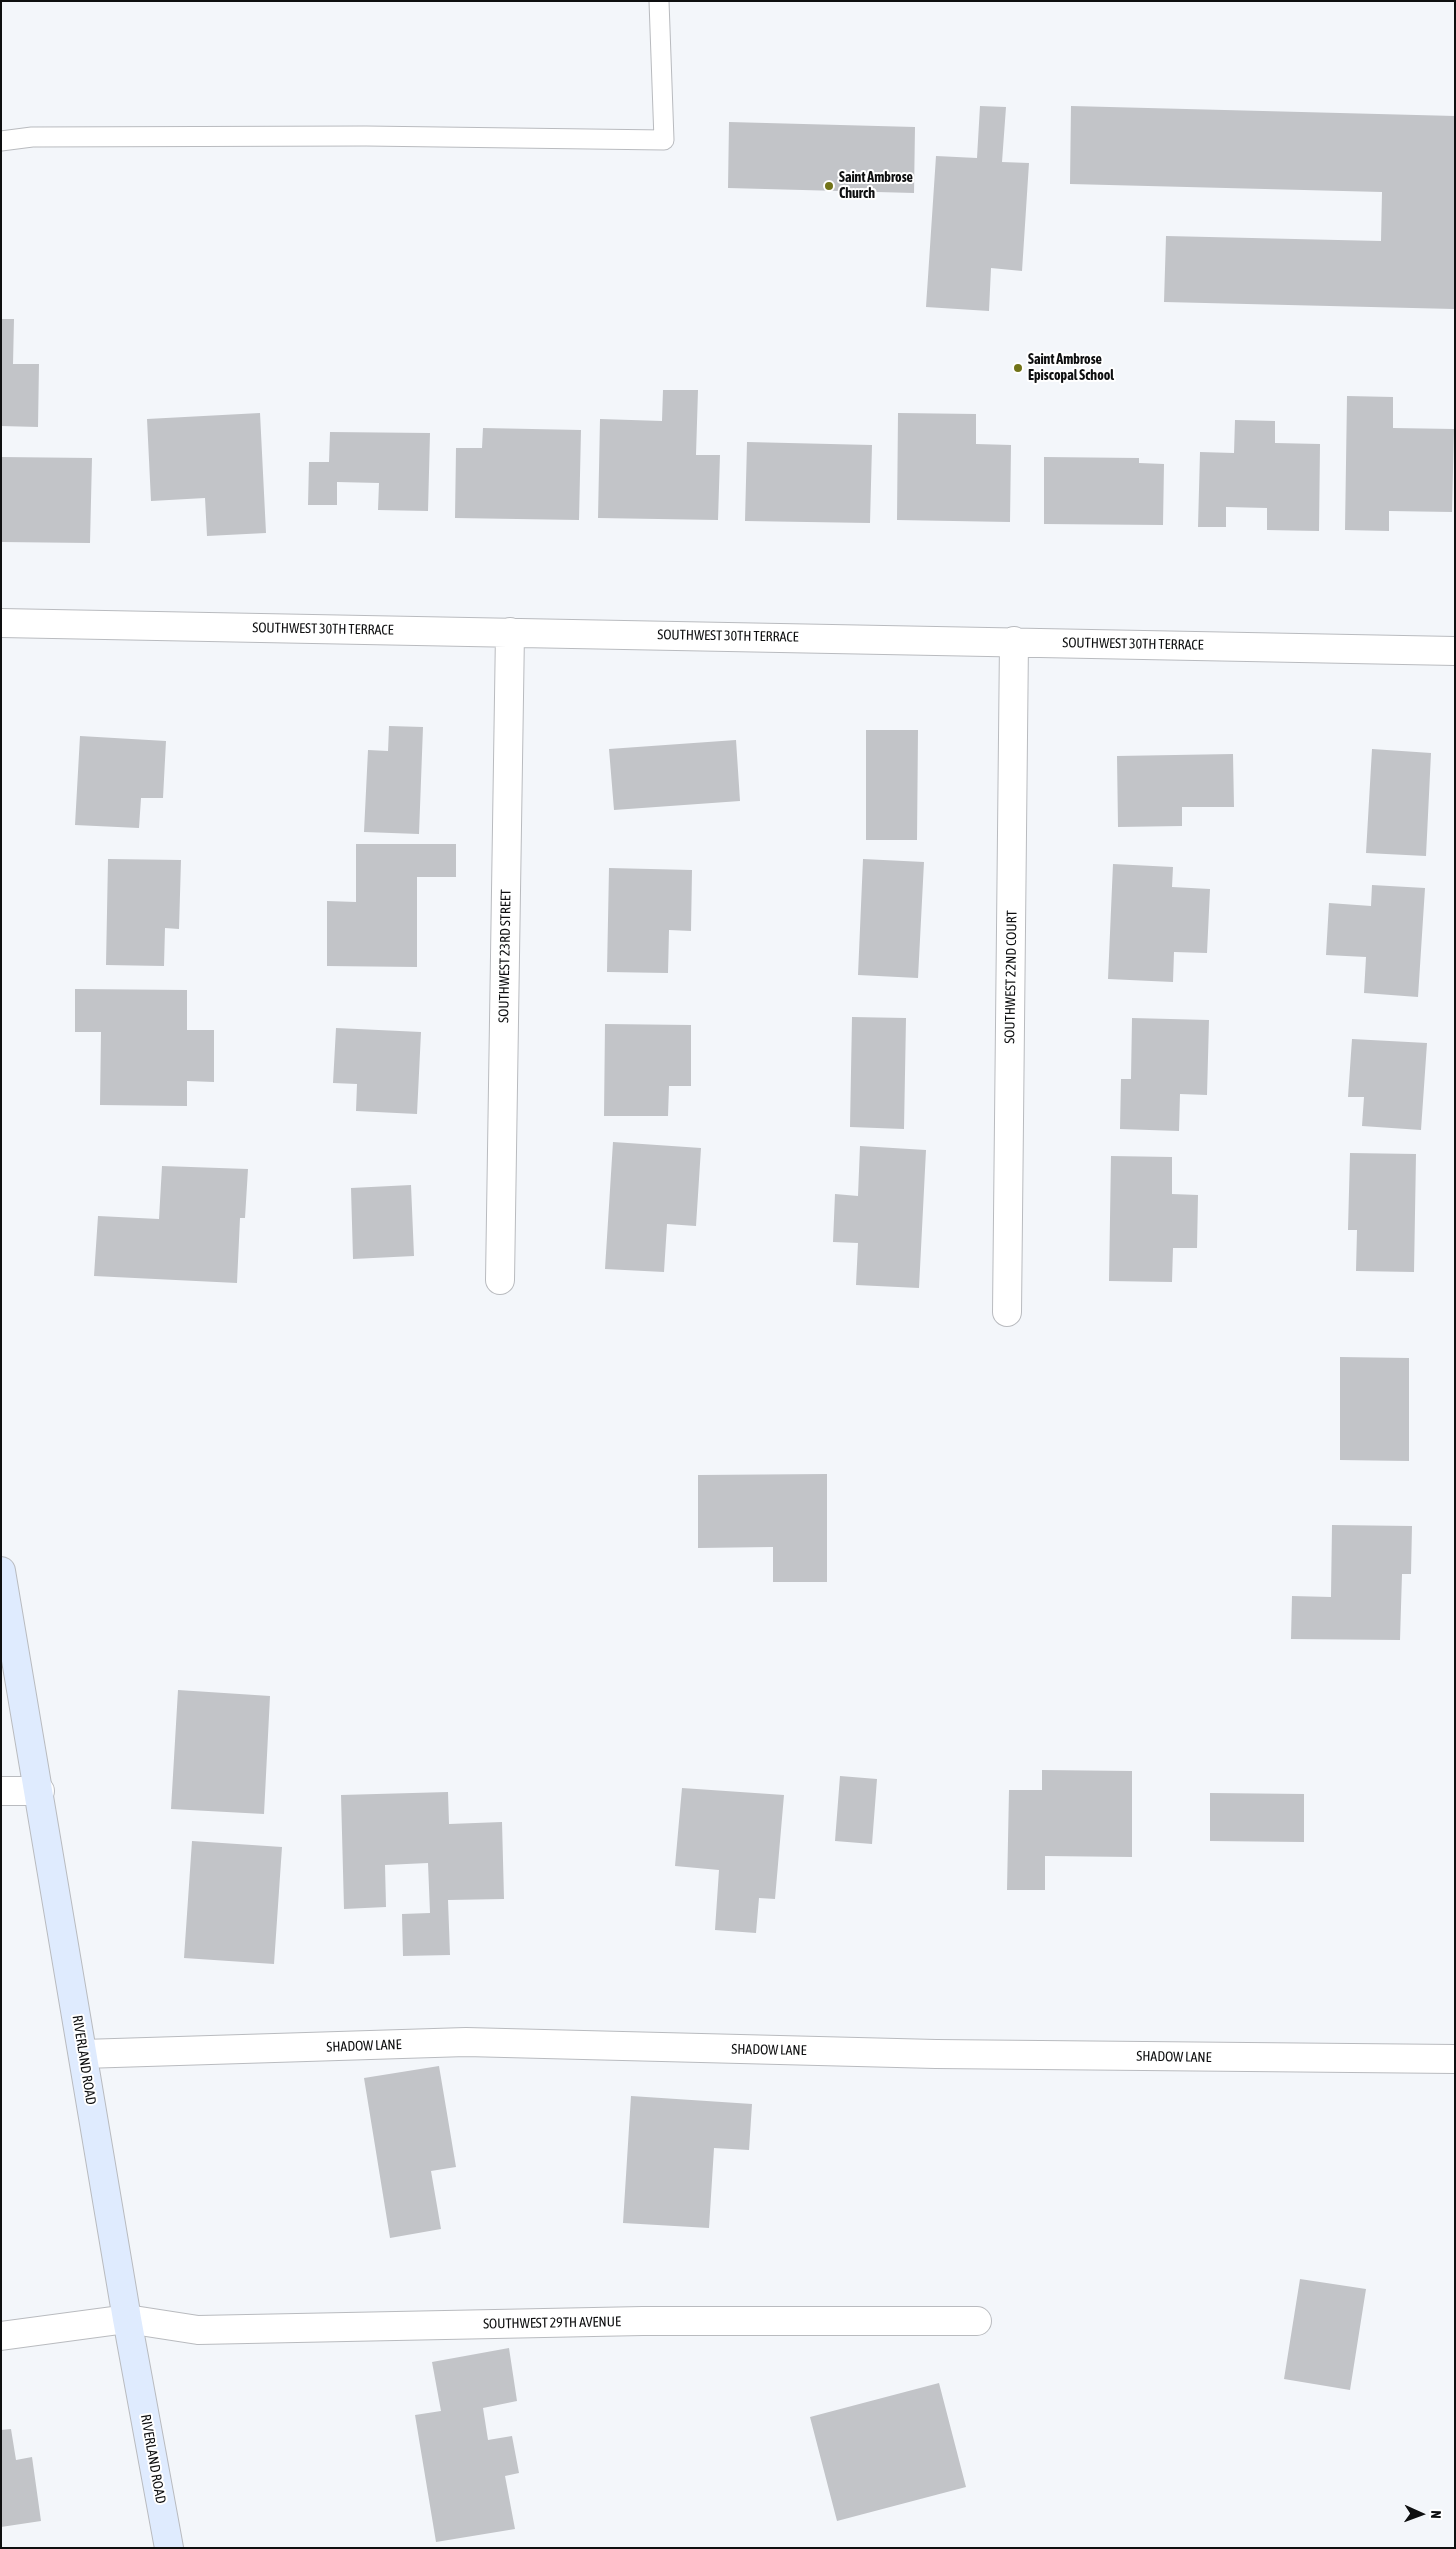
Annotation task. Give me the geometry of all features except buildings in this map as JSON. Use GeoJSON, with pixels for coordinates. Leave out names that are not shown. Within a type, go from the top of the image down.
{"type":"FeatureCollection","features":[{"type":"Feature","properties":{"kind":"street","name":"SOUTHWEST 30TH TERRACE"},"geometry":{"type":"LineString","coordinates":[[1,623],[1014,641],[1455,651]]}},
{"type":"Feature","properties":{"kind":"street","name":"SOUTHWEST 23RD STREET"},"geometry":{"type":"LineString","coordinates":[[500,1280],[510,632]]}},
{"type":"Feature","properties":{"kind":"street","name":"SOUTHWEST 22ND COURT"},"geometry":{"type":"LineString","coordinates":[[1007,1312],[1014,641]]}},
{"type":"Feature","properties":{"kind":"street","name":"RIVERLAND ROAD"},"geometry":{"type":"LineString","coordinates":[[1,1571],[40,1790],[127,2319],[169,2548]]}},
{"type":"Feature","properties":{"kind":"street"},"geometry":{"type":"LineString","coordinates":[[1,1791],[40,1790]]}},
{"type":"Feature","properties":{"kind":"street","name":"SHADOW LANE"},"geometry":{"type":"LineString","coordinates":[[83,2054],[466,2042],[936,2054],[1455,2059]]}},
{"type":"Feature","properties":{"kind":"street","name":"SOUTHWEST 29TH AVENUE"},"geometry":{"type":"LineString","coordinates":[[1,2336],[127,2319],[198,2330],[643,2321],[977,2322]]}},
{"type":"Feature","properties":{"kind":"lane"},"geometry":{"type":"LineString","coordinates":[[1,141],[32,138],[356,136],[664,140],[659,1]]}},
{"type":"Feature","properties":{"kind":"place","name":"Saint Ambrose Church"},"geometry":{"type":"Point","coordinates":[829,186]}},
{"type":"Feature","properties":{"kind":"place","name":"Saint Ambrose Episcopal School"},"geometry":{"type":"Point","coordinates":[1018,368]}}]}
